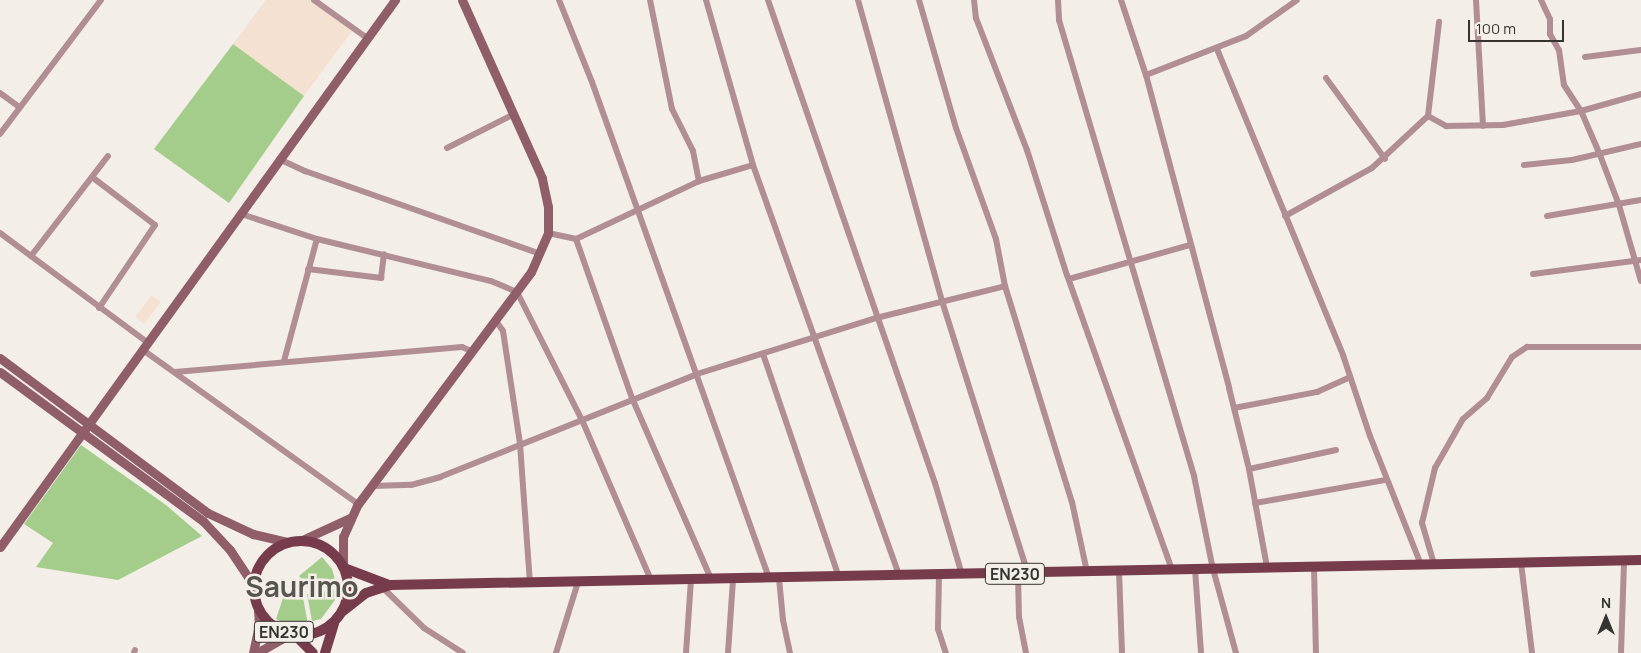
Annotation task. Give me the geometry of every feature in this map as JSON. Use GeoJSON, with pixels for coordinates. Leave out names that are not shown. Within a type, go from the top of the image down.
{"type":"FeatureCollection","features":[{"type":"Feature","properties":{"kind":"main road","name":"EN230"},"geometry":{"type":"LineString","coordinates":[[313,653],[292,634],[271,625],[258,609],[254,586],[256,574],[268,554],[289,542],[302,540],[328,549],[344,567],[386,586]]}},
{"type":"Feature","properties":{"kind":"main road","name":"EN230"},"geometry":{"type":"LineString","coordinates":[[325,653],[334,622],[343,610],[366,593],[386,586],[1641,560]]}},
{"type":"Feature","properties":{"kind":"main road","name":"EN230"},"geometry":{"type":"LineString","coordinates":[[343,610],[349,589],[344,567]]}},
{"type":"Feature","properties":{"kind":"main road","name":"EN230"},"geometry":{"type":"LineString","coordinates":[[292,634],[316,633],[334,622]]}},
{"type":"Feature","properties":{"kind":"street"},"geometry":{"type":"LineString","coordinates":[[0,134],[101,0]]}},
{"type":"Feature","properties":{"kind":"street"},"geometry":{"type":"LineString","coordinates":[[314,0],[367,38]]}},
{"type":"Feature","properties":{"kind":"street"},"geometry":{"type":"LineString","coordinates":[[0,547],[395,0]]}},
{"type":"Feature","properties":{"kind":"street"},"geometry":{"type":"LineString","coordinates":[[344,567],[341,546],[350,518],[358,504],[517,292],[541,254],[548,233],[548,207],[542,178],[462,0]]}},
{"type":"Feature","properties":{"kind":"street"},"geometry":{"type":"LineString","coordinates":[[559,0],[774,578],[790,653]]}},
{"type":"Feature","properties":{"kind":"street"},"geometry":{"type":"LineString","coordinates":[[650,0],[672,109],[693,152],[699,181]]}},
{"type":"Feature","properties":{"kind":"street"},"geometry":{"type":"LineString","coordinates":[[706,0],[753,165],[898,575]]}},
{"type":"Feature","properties":{"kind":"street"},"geometry":{"type":"LineString","coordinates":[[768,0],[876,318],[935,483],[962,575]]}},
{"type":"Feature","properties":{"kind":"street"},"geometry":{"type":"LineString","coordinates":[[858,0],[942,302],[1023,574],[1019,617],[1026,653]]}},
{"type":"Feature","properties":{"kind":"street"},"geometry":{"type":"LineString","coordinates":[[919,0],[956,128],[996,240],[1005,286],[1072,502],[1087,572]]}},
{"type":"Feature","properties":{"kind":"street"},"geometry":{"type":"LineString","coordinates":[[974,0],[976,18],[1027,150],[1069,279],[1172,570]]}},
{"type":"Feature","properties":{"kind":"street"},"geometry":{"type":"LineString","coordinates":[[1058,0],[1059,20],[1194,476],[1213,569],[1236,653]]}},
{"type":"Feature","properties":{"kind":"street"},"geometry":{"type":"LineString","coordinates":[[1122,0],[1146,75],[1234,408],[1249,469],[1267,567]]}},
{"type":"Feature","properties":{"kind":"street"},"geometry":{"type":"LineString","coordinates":[[1146,75],[1246,36],[1297,0]]}},
{"type":"Feature","properties":{"kind":"street"},"geometry":{"type":"LineString","coordinates":[[1476,0],[1483,126]]}},
{"type":"Feature","properties":{"kind":"street"},"geometry":{"type":"LineString","coordinates":[[1541,0],[1550,19],[1550,34],[1559,50],[1564,85],[1581,111],[1600,155],[1638,260],[1641,281]]}},
{"type":"Feature","properties":{"kind":"street"},"geometry":{"type":"LineString","coordinates":[[1285,216],[1385,159],[1428,116],[1439,22]]}},
{"type":"Feature","properties":{"kind":"street"},"geometry":{"type":"LineString","coordinates":[[1216,49],[1350,378],[1386,480],[1421,564]]}},
{"type":"Feature","properties":{"kind":"street"},"geometry":{"type":"LineString","coordinates":[[1585,57],[1641,50]]}},
{"type":"Feature","properties":{"kind":"street"},"geometry":{"type":"LineString","coordinates":[[1326,78],[1385,159]]}},
{"type":"Feature","properties":{"kind":"street"},"geometry":{"type":"LineString","coordinates":[[0,93],[19,108]]}},
{"type":"Feature","properties":{"kind":"street"},"geometry":{"type":"LineString","coordinates":[[1428,116],[1446,126],[1483,126],[1581,111],[1641,94]]}},
{"type":"Feature","properties":{"kind":"street"},"geometry":{"type":"LineString","coordinates":[[447,148],[514,114]]}},
{"type":"Feature","properties":{"kind":"street"},"geometry":{"type":"LineString","coordinates":[[1524,165],[1600,155],[1641,144]]}},
{"type":"Feature","properties":{"kind":"street"},"geometry":{"type":"LineString","coordinates":[[31,256],[108,156]]}},
{"type":"Feature","properties":{"kind":"street"},"geometry":{"type":"LineString","coordinates":[[279,159],[305,171],[541,254]]}},
{"type":"Feature","properties":{"kind":"street"},"geometry":{"type":"LineString","coordinates":[[548,233],[576,239],[637,208],[699,181],[753,165]]}},
{"type":"Feature","properties":{"kind":"street"},"geometry":{"type":"LineString","coordinates":[[92,177],[155,225],[99,308]]}},
{"type":"Feature","properties":{"kind":"street"},"geometry":{"type":"LineString","coordinates":[[1547,216],[1641,200]]}},
{"type":"Feature","properties":{"kind":"street"},"geometry":{"type":"LineString","coordinates":[[241,214],[317,239],[491,281],[517,292],[582,420],[651,580]]}},
{"type":"Feature","properties":{"kind":"street"},"geometry":{"type":"LineString","coordinates":[[0,233],[99,308],[175,372],[358,504]]}},
{"type":"Feature","properties":{"kind":"street"},"geometry":{"type":"LineString","coordinates":[[284,361],[317,239]]}},
{"type":"Feature","properties":{"kind":"street"},"geometry":{"type":"LineString","coordinates":[[576,239],[632,398],[711,579]]}},
{"type":"Feature","properties":{"kind":"street"},"geometry":{"type":"LineString","coordinates":[[1069,279],[1190,245]]}},
{"type":"Feature","properties":{"kind":"street"},"geometry":{"type":"LineString","coordinates":[[308,268],[381,278],[384,254]]}},
{"type":"Feature","properties":{"kind":"street"},"geometry":{"type":"LineString","coordinates":[[1533,274],[1638,260]]}},
{"type":"Feature","properties":{"kind":"street"},"geometry":{"type":"LineString","coordinates":[[373,486],[411,485],[440,477],[632,398],[697,374],[876,318],[1005,286]]}},
{"type":"Feature","properties":{"kind":"street"},"geometry":{"type":"LineString","coordinates":[[496,320],[503,331],[520,444],[530,582]]}},
{"type":"Feature","properties":{"kind":"street"},"geometry":{"type":"LineString","coordinates":[[1434,564],[1422,523],[1435,468],[1463,419],[1492,390],[1512,357],[1527,347],[1641,346]]}},
{"type":"Feature","properties":{"kind":"street"},"geometry":{"type":"LineString","coordinates":[[175,372],[462,347],[473,352]]}},
{"type":"Feature","properties":{"kind":"street"},"geometry":{"type":"LineString","coordinates":[[762,354],[839,577]]}},
{"type":"Feature","properties":{"kind":"street"},"geometry":{"type":"LineString","coordinates":[[0,358],[90,424],[206,517],[254,586]]}},
{"type":"Feature","properties":{"kind":"street"},"geometry":{"type":"LineString","coordinates":[[1,375],[206,517],[253,534],[289,542]]}},
{"type":"Feature","properties":{"kind":"street"},"geometry":{"type":"LineString","coordinates":[[1234,408],[1317,392],[1350,378]]}},
{"type":"Feature","properties":{"kind":"street"},"geometry":{"type":"LineString","coordinates":[[1249,469],[1336,450]]}},
{"type":"Feature","properties":{"kind":"street"},"geometry":{"type":"LineString","coordinates":[[1255,503],[1386,480]]}},
{"type":"Feature","properties":{"kind":"street"},"geometry":{"type":"LineString","coordinates":[[302,540],[350,518]]}},
{"type":"Feature","properties":{"kind":"street"},"geometry":{"type":"LineString","coordinates":[[1621,653],[1624,561]]}},
{"type":"Feature","properties":{"kind":"street"},"geometry":{"type":"LineString","coordinates":[[1521,563],[1532,653]]}},
{"type":"Feature","properties":{"kind":"street"},"geometry":{"type":"LineString","coordinates":[[1314,566],[1316,653]]}},
{"type":"Feature","properties":{"kind":"street"},"geometry":{"type":"LineString","coordinates":[[1195,569],[1201,653]]}},
{"type":"Feature","properties":{"kind":"street"},"geometry":{"type":"LineString","coordinates":[[1119,571],[1122,653]]}},
{"type":"Feature","properties":{"kind":"street"},"geometry":{"type":"LineString","coordinates":[[939,575],[938,629],[946,653]]}},
{"type":"Feature","properties":{"kind":"street"},"geometry":{"type":"LineString","coordinates":[[728,653],[734,579]]}},
{"type":"Feature","properties":{"kind":"street"},"geometry":{"type":"LineString","coordinates":[[686,653],[691,580]]}},
{"type":"Feature","properties":{"kind":"street"},"geometry":{"type":"LineString","coordinates":[[556,653],[578,582]]}},
{"type":"Feature","properties":{"kind":"street"},"geometry":{"type":"LineString","coordinates":[[386,586],[424,628],[463,653]]}},
{"type":"Feature","properties":{"kind":"street"},"geometry":{"type":"LineString","coordinates":[[252,653],[259,625],[258,609]]}},
{"type":"Feature","properties":{"kind":"street"},"geometry":{"type":"LineString","coordinates":[[257,653],[292,634]]}},
{"type":"Feature","properties":{"kind":"shaded area"},"geometry":{"type":"Polygon","coordinates":[[[266,0],[310,0],[352,31],[304,96],[233,44],[266,0]]]}},
{"type":"Feature","properties":{"kind":"shaded area"},"geometry":{"type":"Polygon","coordinates":[[[152,295],[161,302],[144,324],[135,317],[152,295]]]}},
{"type":"Feature","properties":{"kind":"green space"},"geometry":{"type":"Polygon","coordinates":[[[233,44],[304,96],[229,203],[154,149],[233,44]]]}},
{"type":"Feature","properties":{"kind":"green space"},"geometry":{"type":"Polygon","coordinates":[[[81,445],[166,505],[202,536],[118,580],[36,567],[53,543],[24,524],[81,445]]]}},
{"type":"Feature","properties":{"kind":"green space"},"geometry":{"type":"Polygon","coordinates":[[[322,557],[332,569],[337,586],[309,589],[299,576],[322,557]]]}},
{"type":"Feature","properties":{"kind":"green space"},"geometry":{"type":"Polygon","coordinates":[[[334,590],[335,600],[321,619],[312,621],[307,594],[334,590]]]}},
{"type":"Feature","properties":{"kind":"green space"},"geometry":{"type":"Polygon","coordinates":[[[291,591],[297,597],[303,597],[308,625],[291,626],[276,619],[285,592],[291,591]]]}},
{"type":"Feature","properties":{"kind":"district","name":"Saurimo"},"geometry":{"type":"Point","coordinates":[302,586]}}]}
